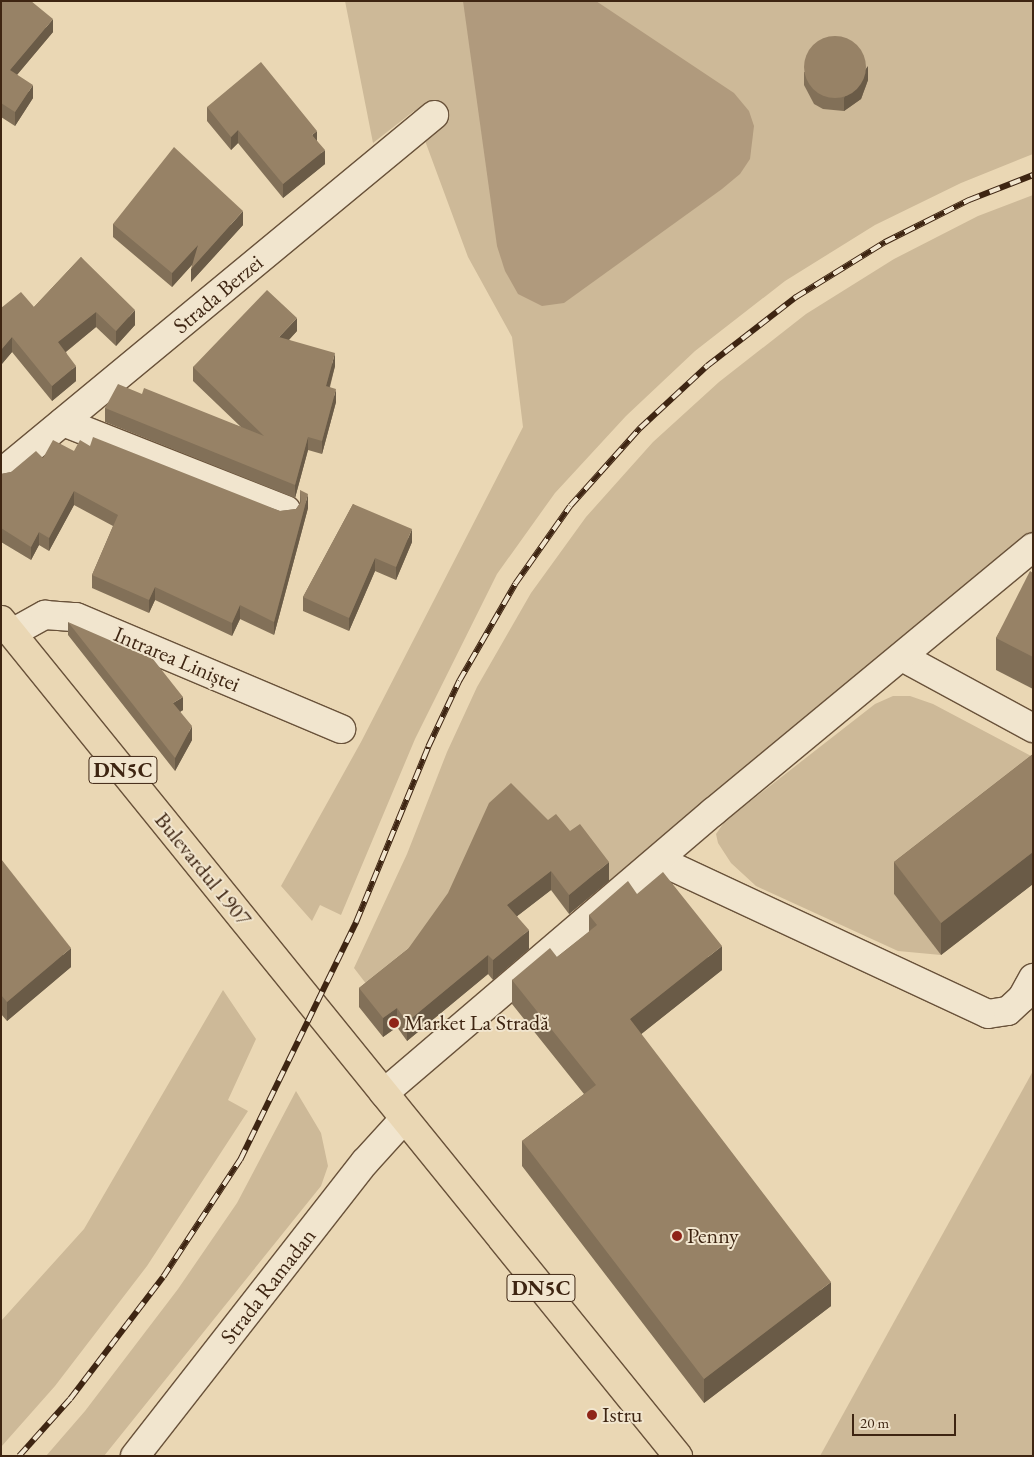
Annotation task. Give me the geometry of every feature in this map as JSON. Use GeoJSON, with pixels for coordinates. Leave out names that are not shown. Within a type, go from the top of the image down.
{"type":"FeatureCollection","features":[{"type":"Feature","properties":{"kind":"main road","name":"Bulevardul 1907"},"geometry":{"type":"LineString","coordinates":[[6,626],[404,1119]]}},
{"type":"Feature","properties":{"kind":"main road","name":"DN5C"},"geometry":{"type":"LineString","coordinates":[[404,1119],[678,1456]]}},
{"type":"Feature","properties":{"kind":"street","name":"Strada Berzei"},"geometry":{"type":"LineString","coordinates":[[1,473],[434,115]]}},
{"type":"Feature","properties":{"kind":"street"},"geometry":{"type":"LineString","coordinates":[[63,422],[286,510]]}},
{"type":"Feature","properties":{"kind":"street"},"geometry":{"type":"LineString","coordinates":[[384,1094],[658,860],[1033,547]]}},
{"type":"Feature","properties":{"kind":"street","name":"Intrarea Liniștei"},"geometry":{"type":"LineString","coordinates":[[6,626],[45,615],[76,617],[341,729]]}},
{"type":"Feature","properties":{"kind":"street"},"geometry":{"type":"LineString","coordinates":[[902,657],[1033,728]]}},
{"type":"Feature","properties":{"kind":"street"},"geometry":{"type":"LineString","coordinates":[[658,860],[988,1014],[1008,1011],[1022,998],[1033,978]]}},
{"type":"Feature","properties":{"kind":"street","name":"Strada Ramadan"},"geometry":{"type":"LineString","coordinates":[[135,1456],[365,1162],[404,1119]]}},
{"type":"Feature","properties":{"kind":"shaded area"},"geometry":{"type":"Polygon","coordinates":[[[345,1],[1033,1],[1033,154],[961,183],[875,225],[785,281],[695,351],[626,416],[555,493],[497,574],[415,739],[341,915],[320,905],[312,921],[281,886],[361,742],[523,427],[512,337],[468,257],[414,111],[373,143],[345,1]]]}},
{"type":"Feature","properties":{"kind":"shaded area"},"geometry":{"type":"Polygon","coordinates":[[[463,1],[596,1],[734,93],[749,111],[754,126],[750,159],[740,174],[722,189],[564,303],[542,306],[518,294],[505,271],[497,246],[463,1]]]}},
{"type":"Feature","properties":{"kind":"shaded area"},"geometry":{"type":"Polygon","coordinates":[[[1033,195],[1033,538],[610,883],[580,844],[448,913],[374,994],[354,968],[407,854],[447,752],[477,687],[531,593],[586,517],[653,442],[719,382],[806,314],[894,259],[978,216],[1033,195]]]}},
{"type":"Feature","properties":{"kind":"shaded area"},"geometry":{"type":"Polygon","coordinates":[[[893,696],[910,696],[933,704],[1033,757],[894,894],[941,955],[898,951],[756,886],[731,863],[718,843],[716,834],[725,821],[875,704],[893,696]]]}},
{"type":"Feature","properties":{"kind":"shaded area"},"geometry":{"type":"Polygon","coordinates":[[[223,990],[256,1039],[228,1100],[248,1111],[147,1266],[55,1386],[1,1447],[1,1321],[84,1229],[223,990]]]}},
{"type":"Feature","properties":{"kind":"shaded area"},"geometry":{"type":"Polygon","coordinates":[[[1033,1071],[1033,1456],[820,1456],[921,1273],[1033,1071]]]}},
{"type":"Feature","properties":{"kind":"shaded area"},"geometry":{"type":"Polygon","coordinates":[[[296,1091],[321,1133],[328,1166],[321,1186],[104,1456],[46,1456],[85,1411],[178,1289],[237,1203],[296,1091]]]}},
{"type":"Feature","properties":{"kind":"building"},"geometry":{"type":"Polygon","coordinates":[[[1,1],[31,1],[53,19],[10,70],[33,85],[15,112],[1,103],[1,1]]]}},
{"type":"Feature","properties":{"kind":"building"},"geometry":{"type":"Polygon","coordinates":[[[835,36],[847,38],[857,45],[864,55],[866,67],[864,79],[857,89],[847,96],[835,98],[823,96],[813,89],[806,79],[804,67],[806,55],[813,45],[823,38],[835,36]]]}},
{"type":"Feature","properties":{"kind":"building"},"geometry":{"type":"Polygon","coordinates":[[[261,62],[317,131],[312,135],[325,150],[283,184],[238,130],[231,137],[207,107],[261,62]]]}},
{"type":"Feature","properties":{"kind":"building"},"geometry":{"type":"Polygon","coordinates":[[[174,147],[243,211],[191,269],[198,245],[172,273],[113,224],[174,147]]]}},
{"type":"Feature","properties":{"kind":"building"},"geometry":{"type":"Polygon","coordinates":[[[81,257],[135,310],[116,331],[96,312],[58,342],[76,366],[52,386],[12,337],[1,350],[1,308],[21,292],[34,307],[81,257]]]}},
{"type":"Feature","properties":{"kind":"building"},"geometry":{"type":"Polygon","coordinates":[[[267,290],[297,318],[279,337],[335,353],[326,386],[336,389],[322,441],[308,437],[295,485],[105,408],[118,384],[142,394],[144,388],[264,436],[193,367],[267,290]]]}},
{"type":"Feature","properties":{"kind":"building"},"geometry":{"type":"Polygon","coordinates":[[[93,437],[280,511],[296,509],[301,502],[300,490],[308,494],[274,622],[240,605],[232,623],[155,587],[149,600],[92,575],[118,515],[74,491],[49,538],[39,532],[31,547],[1,528],[1,474],[11,472],[36,451],[43,458],[53,440],[74,451],[80,440],[90,446],[93,437]]]}},
{"type":"Feature","properties":{"kind":"building"},"geometry":{"type":"Polygon","coordinates":[[[353,504],[412,529],[396,567],[375,558],[349,618],[303,597],[353,504]]]}},
{"type":"Feature","properties":{"kind":"building"},"geometry":{"type":"Polygon","coordinates":[[[1030,571],[1033,573],[1033,657],[996,638],[1030,571]]]}},
{"type":"Feature","properties":{"kind":"building"},"geometry":{"type":"Polygon","coordinates":[[[68,622],[153,659],[183,697],[173,703],[192,726],[175,758],[68,622]]]}},
{"type":"Feature","properties":{"kind":"building"},"geometry":{"type":"Polygon","coordinates":[[[1033,754],[1033,852],[941,923],[894,862],[1033,754]]]}},
{"type":"Feature","properties":{"kind":"building"},"geometry":{"type":"Polygon","coordinates":[[[511,783],[548,820],[556,814],[570,831],[580,824],[609,862],[569,895],[551,871],[507,905],[529,930],[493,960],[488,955],[407,1022],[397,1008],[383,1018],[359,988],[408,949],[448,893],[489,803],[511,783]]]}},
{"type":"Feature","properties":{"kind":"building"},"geometry":{"type":"Polygon","coordinates":[[[1,859],[71,948],[7,1002],[1,995],[1,859]]]}},
{"type":"Feature","properties":{"kind":"building"},"geometry":{"type":"Polygon","coordinates":[[[663,872],[722,946],[630,1019],[831,1282],[704,1379],[522,1141],[596,1085],[512,980],[550,948],[557,957],[597,925],[589,915],[628,881],[637,894],[663,872]]]}},
{"type":"Feature","properties":{"kind":"railway"},"geometry":{"type":"LineString","coordinates":[[19,1456],[70,1399],[163,1277],[240,1160],[356,922],[428,747],[459,681],[515,584],[570,506],[640,428],[707,366],[796,297],[885,242],[969,200],[1033,175]]}},
{"type":"Feature","properties":{"kind":"place","name":"Market La Stradă"},"geometry":{"type":"Point","coordinates":[394,1023]}},
{"type":"Feature","properties":{"kind":"place","name":"Penny"},"geometry":{"type":"Point","coordinates":[677,1236]}},
{"type":"Feature","properties":{"kind":"place","name":"Istru"},"geometry":{"type":"Point","coordinates":[592,1415]}}]}
